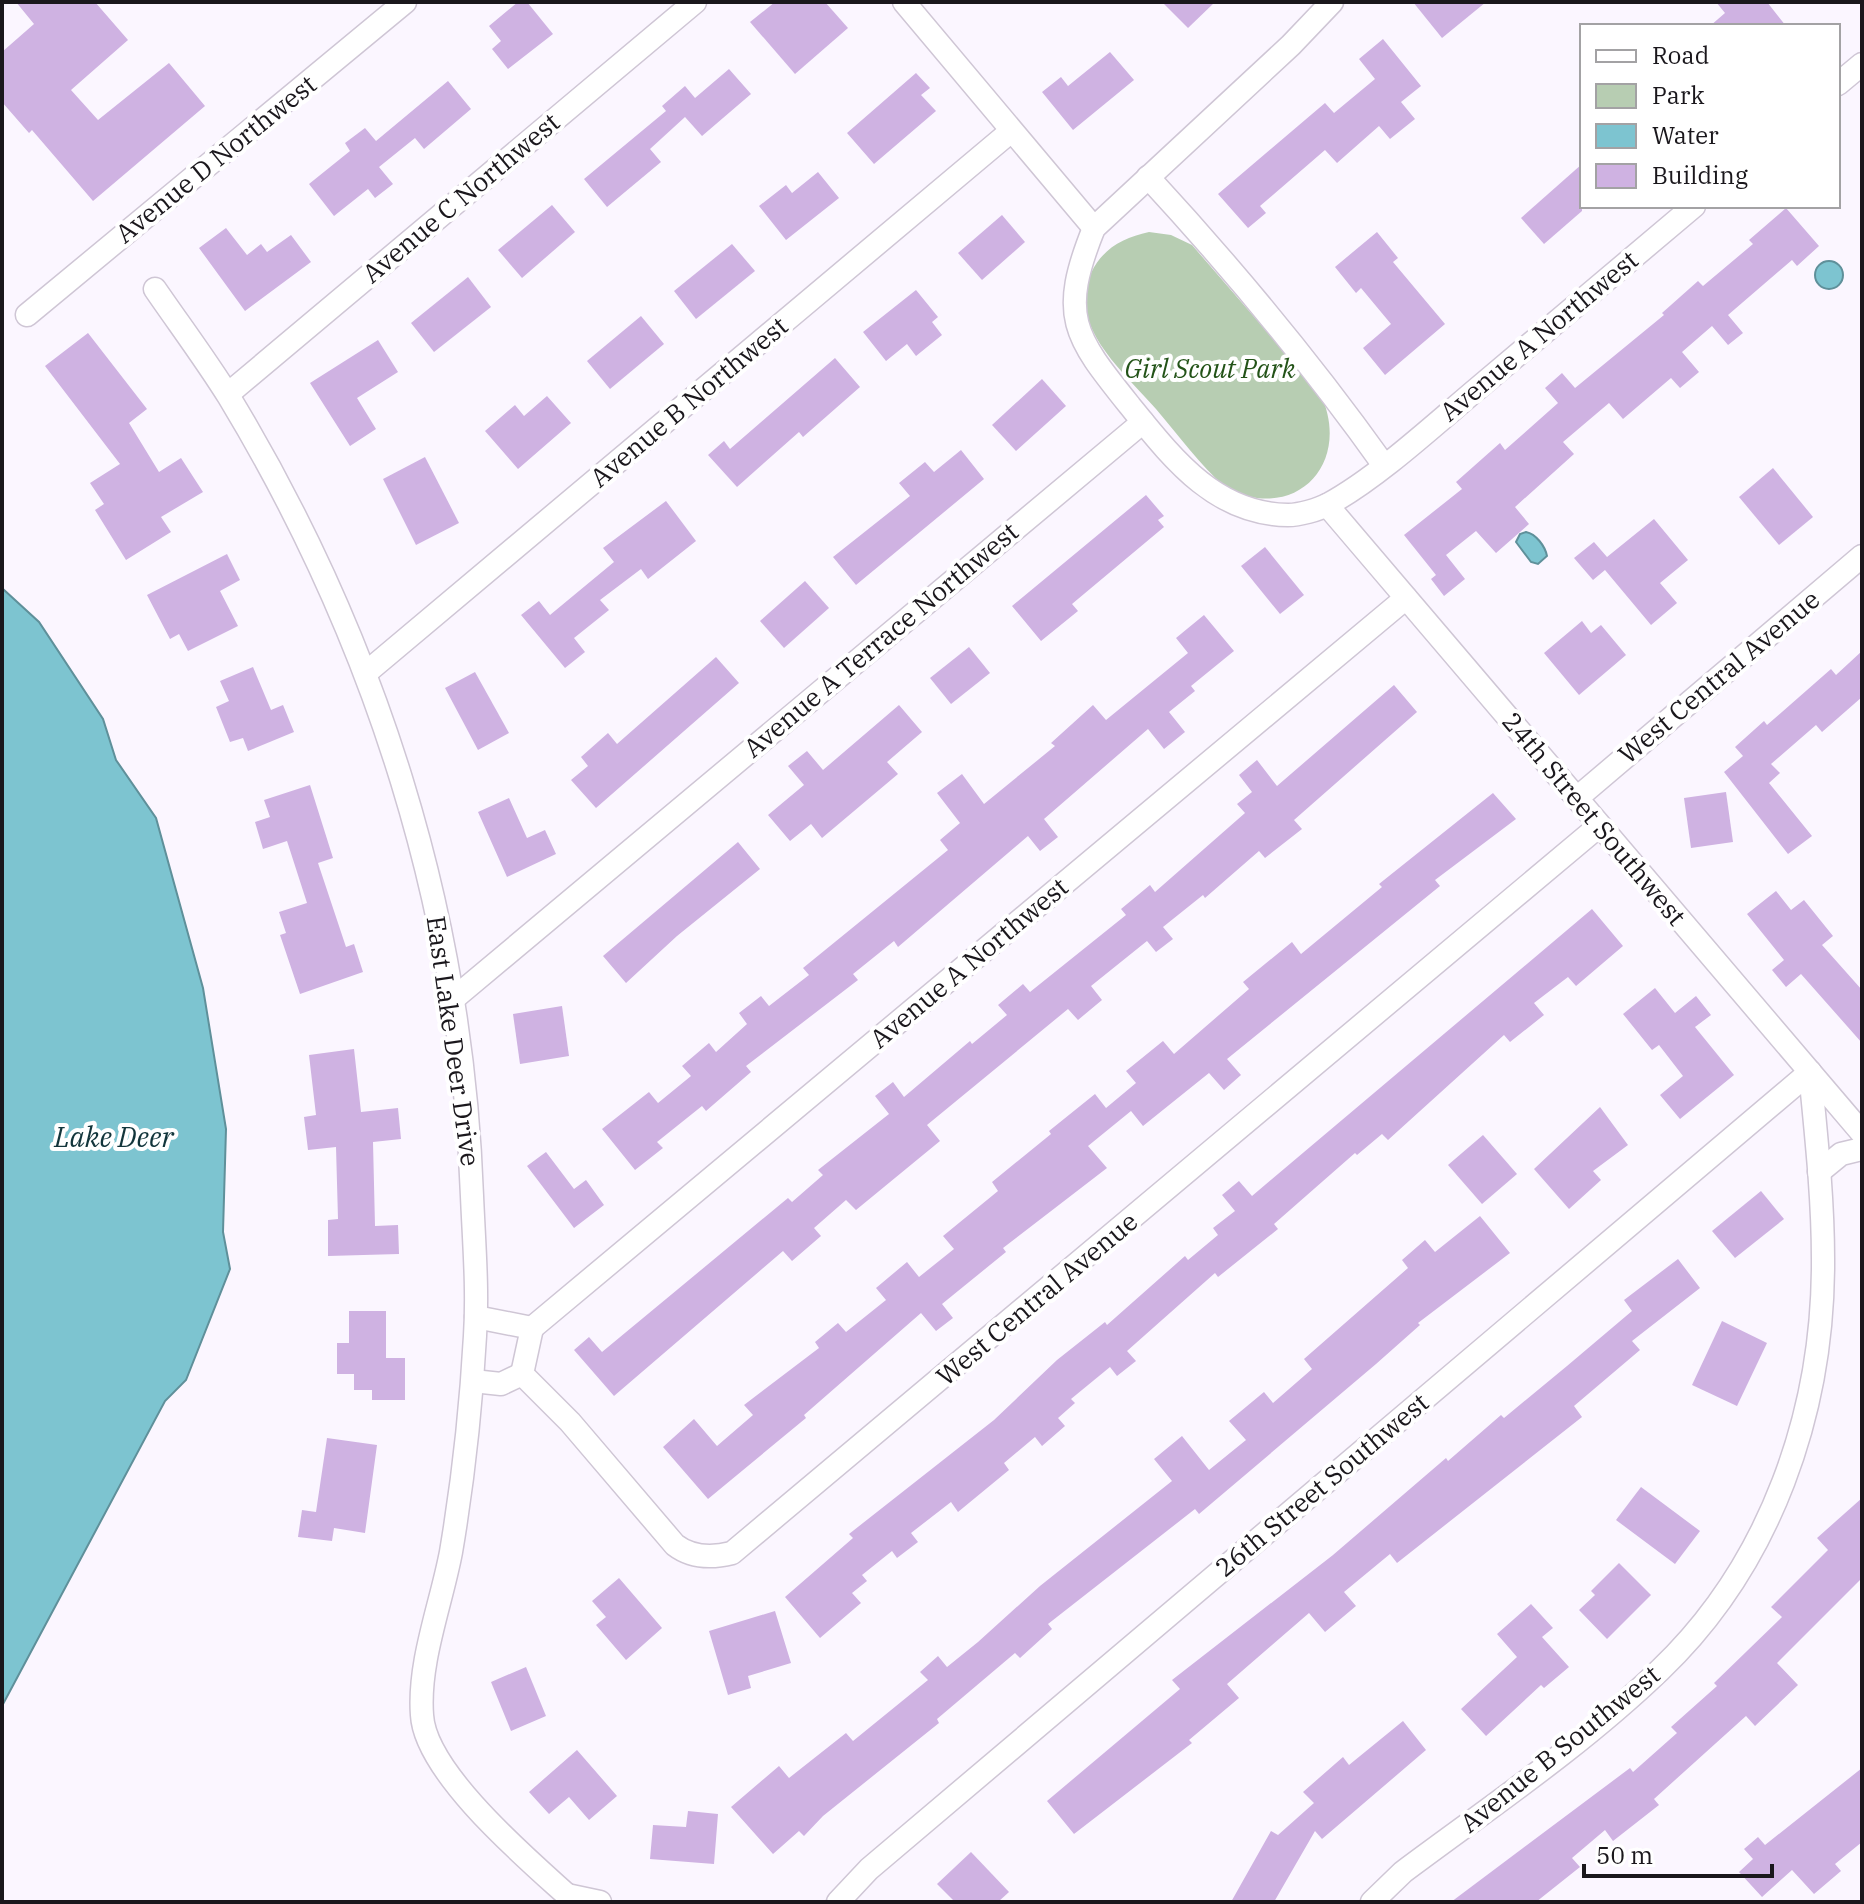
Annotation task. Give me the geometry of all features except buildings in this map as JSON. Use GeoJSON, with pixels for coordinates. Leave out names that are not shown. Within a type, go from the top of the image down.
{"type":"FeatureCollection","features":[{"type":"Feature","properties":{"kind":"street","name":"Avenue D Northwest"},"geometry":{"type":"LineString","coordinates":[[27,315],[405,2]]}},
{"type":"Feature","properties":{"kind":"street","name":"Avenue C Northwest"},"geometry":{"type":"LineString","coordinates":[[228,394],[695,2]]}},
{"type":"Feature","properties":{"kind":"street"},"geometry":{"type":"LineString","coordinates":[[904,2],[1010,132],[1094,228]]}},
{"type":"Feature","properties":{"kind":"street"},"geometry":{"type":"LineString","coordinates":[[1327,505],[1291,515],[1240,508],[1220,499],[1143,422],[1089,354],[1074,318],[1079,269],[1094,228],[1291,45],[1332,2]]}},
{"type":"Feature","properties":{"kind":"street"},"geometry":{"type":"LineString","coordinates":[[1840,82],[1862,64]]}},
{"type":"Feature","properties":{"kind":"street","name":"Avenue B Northwest"},"geometry":{"type":"LineString","coordinates":[[367,672],[1010,132]]}},
{"type":"Feature","properties":{"kind":"street"},"geometry":{"type":"LineString","coordinates":[[1148,177],[1212,246],[1327,385],[1383,464]]}},
{"type":"Feature","properties":{"kind":"street","name":"Avenue A Northwest"},"geometry":{"type":"LineString","coordinates":[[1327,505],[1383,464],[1692,208]]}},
{"type":"Feature","properties":{"kind":"street","name":"East Lake Deer Drive"},"geometry":{"type":"LineString","coordinates":[[155,289],[228,394],[298,521],[367,672],[413,809],[452,1000],[470,1145],[476,1317],[473,1381],[451,1550],[425,1675],[421,1719],[437,1755],[473,1806],[563,1899]]}},
{"type":"Feature","properties":{"kind":"street","name":"Avenue A Terrace Northwest"},"geometry":{"type":"LineString","coordinates":[[452,1000],[1143,422]]}},
{"type":"Feature","properties":{"kind":"street","name":"24th Street Southwest"},"geometry":{"type":"LineString","coordinates":[[1327,505],[1862,1133]]}},
{"type":"Feature","properties":{"kind":"street","name":"West Central Avenue"},"geometry":{"type":"LineString","coordinates":[[1577,798],[1862,556]]}},
{"type":"Feature","properties":{"kind":"street","name":"Avenue A Northwest"},"geometry":{"type":"LineString","coordinates":[[532,1328],[1406,598]]}},
{"type":"Feature","properties":{"kind":"street","name":"West Central Avenue"},"geometry":{"type":"LineString","coordinates":[[522,1374],[570,1422],[682,1551],[711,1558],[732,1553],[1599,826]]}},
{"type":"Feature","properties":{"kind":"street","name":"Avenue B Southwest"},"geometry":{"type":"LineString","coordinates":[[1372,1902],[1403,1872],[1618,1709],[1689,1640],[1737,1576],[1767,1522],[1799,1439],[1810,1397],[1821,1310],[1819,1172],[1810,1072]]}},
{"type":"Feature","properties":{"kind":"street","name":"26th Street Southwest"},"geometry":{"type":"LineString","coordinates":[[838,1902],[905,1839],[1810,1072]]}},
{"type":"Feature","properties":{"kind":"street"},"geometry":{"type":"LineString","coordinates":[[1819,1172],[1841,1154],[1862,1149]]}},
{"type":"Feature","properties":{"kind":"street"},"geometry":{"type":"LineString","coordinates":[[473,1381],[501,1384],[522,1374],[532,1328],[476,1317]]}},
{"type":"Feature","properties":{"kind":"street"},"geometry":{"type":"LineString","coordinates":[[563,1899],[600,1902]]}},
{"type":"Feature","properties":{"kind":"green space","name":"Girl Scout Park"},"geometry":{"type":"Polygon","coordinates":[[[1149,232],[1171,235],[1192,245],[1320,393],[1328,418],[1329,442],[1323,463],[1312,480],[1296,492],[1275,498],[1252,497],[1226,488],[1115,364],[1092,330],[1086,311],[1085,292],[1096,264],[1115,245],[1149,232]]]}},
{"type":"Feature","properties":{"kind":"water"},"geometry":{"type":"Polygon","coordinates":[[[1829,261],[1839,265],[1843,275],[1839,285],[1829,289],[1819,285],[1815,275],[1819,265],[1829,261]]]}},
{"type":"Feature","properties":{"kind":"water"},"geometry":{"type":"Polygon","coordinates":[[[1526,532],[1537,538],[1546,552],[1547,556],[1538,564],[1531,562],[1516,542],[1520,534],[1526,532]]]}},
{"type":"Feature","properties":{"kind":"water","name":"Lake Deer"},"geometry":{"type":"Polygon","coordinates":[[[3,589],[39,622],[103,719],[116,760],[156,818],[203,988],[226,1129],[223,1232],[230,1269],[186,1380],[165,1401],[2,1706],[3,589]]]}}]}
